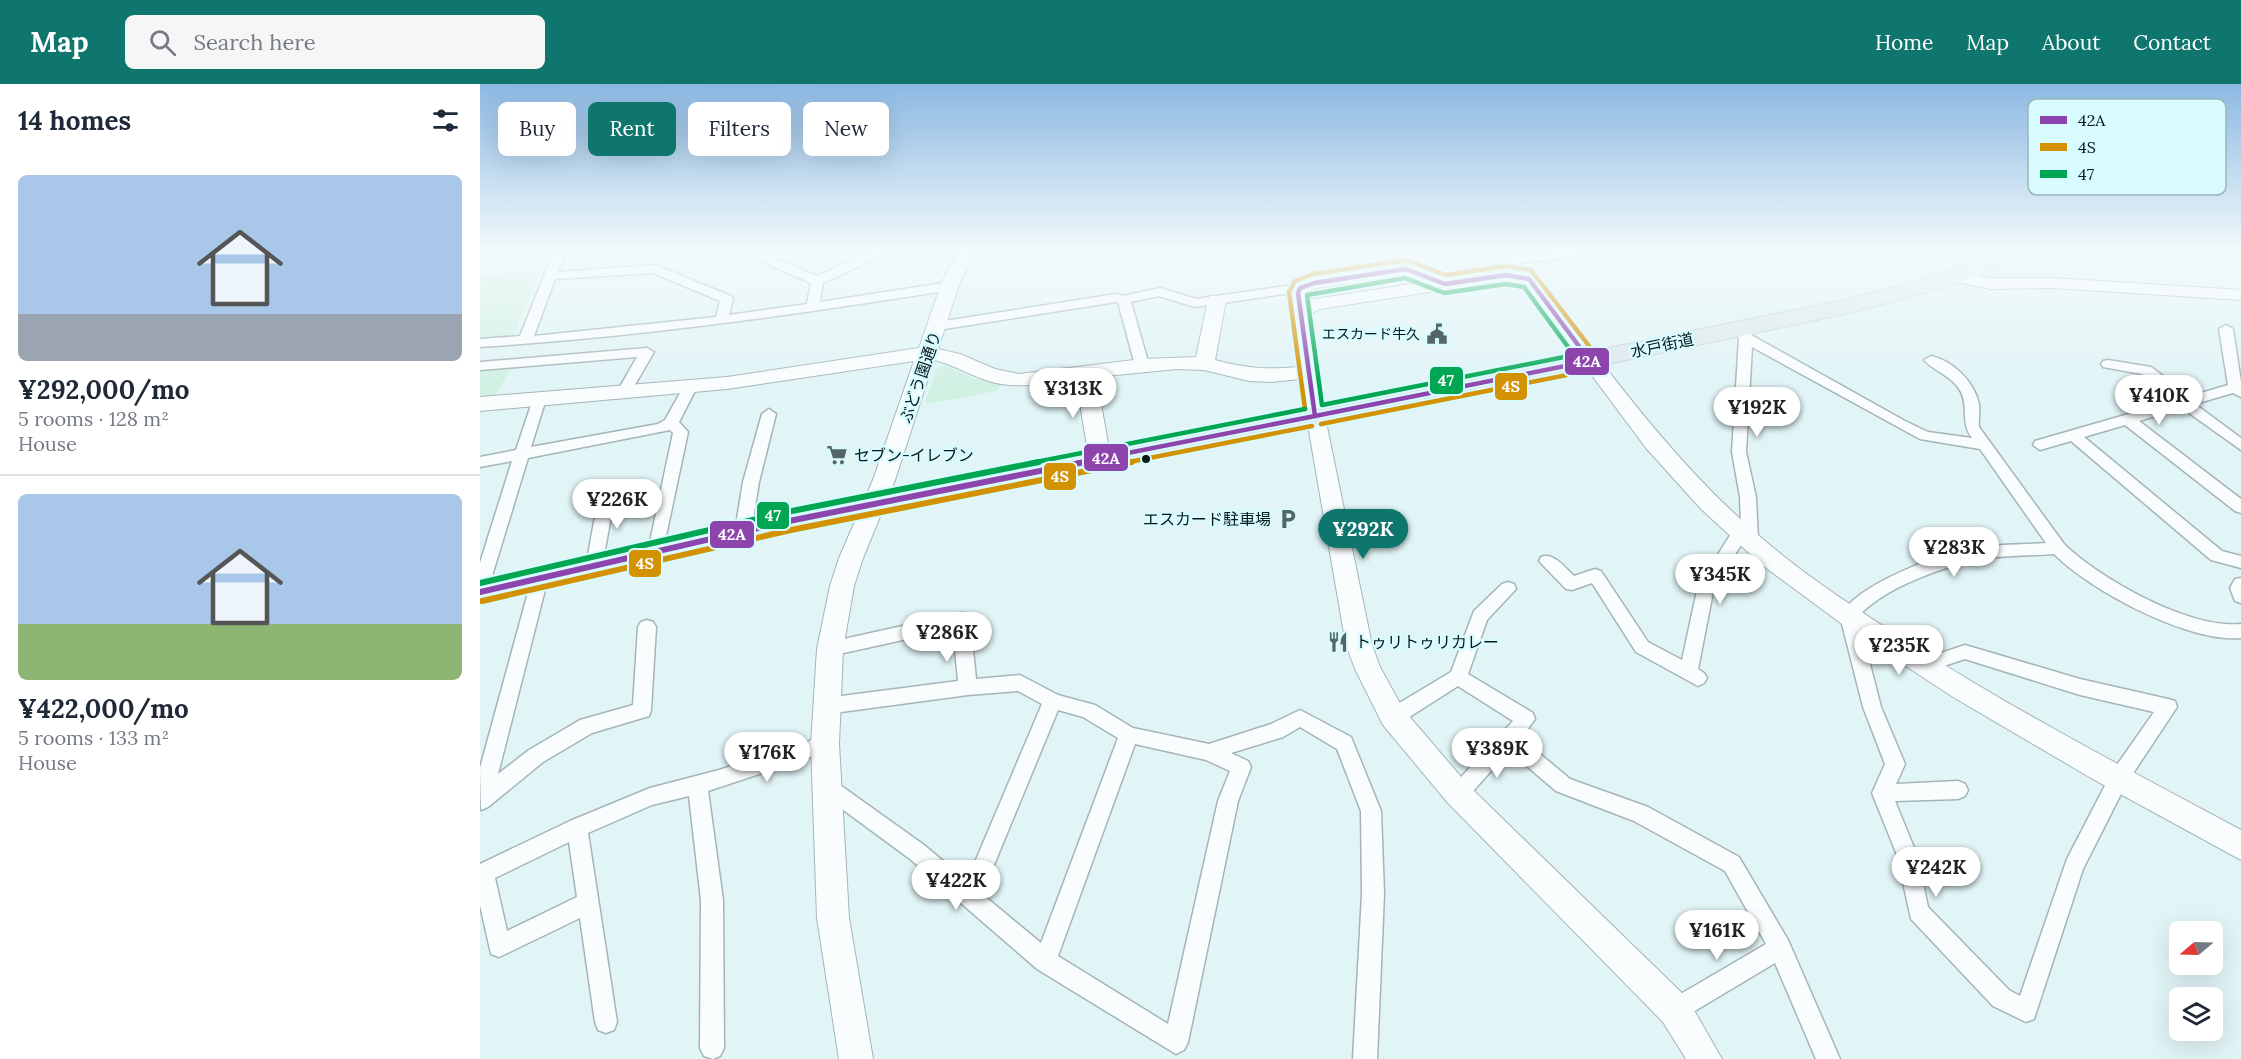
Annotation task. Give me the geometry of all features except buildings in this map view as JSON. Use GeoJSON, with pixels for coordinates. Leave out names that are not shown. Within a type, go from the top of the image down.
{"type":"FeatureCollection","features":[{"type":"Feature","properties":{"kind":"highway","name":"水戸街道"},"geometry":{"type":"LineString","coordinates":[[480,590],[875,504],[1590,361],[1742,333],[1884,296]]}},
{"type":"Feature","properties":{"kind":"street"},"geometry":{"type":"LineString","coordinates":[[525,341],[542,296]]}},
{"type":"Feature","properties":{"kind":"street"},"geometry":{"type":"LineString","coordinates":[[721,296],[727,299],[721,321]]}},
{"type":"Feature","properties":{"kind":"street"},"geometry":{"type":"LineString","coordinates":[[813,308],[815,296]]}},
{"type":"Feature","properties":{"kind":"street"},"geometry":{"type":"LineString","coordinates":[[480,343],[525,341],[721,321],[885,296]]}},
{"type":"Feature","properties":{"kind":"street","name":"ぶどう園通り"},"geometry":{"type":"LineString","coordinates":[[856,1059],[833,918],[825,744],[830,649],[842,586],[875,504],[947,296]]}},
{"type":"Feature","properties":{"kind":"street"},"geometry":{"type":"LineString","coordinates":[[938,326],[1043,308],[1116,298],[1124,300],[1131,296]]}},
{"type":"Feature","properties":{"kind":"street"},"geometry":{"type":"LineString","coordinates":[[1173,296],[1188,302],[1241,296]]}},
{"type":"Feature","properties":{"kind":"street"},"geometry":{"type":"LineString","coordinates":[[1299,296],[1315,417],[1359,645],[1368,669],[1393,717],[1458,795],[1675,1010],[1705,1059]]}},
{"type":"Feature","properties":{"kind":"street"},"geometry":{"type":"LineString","coordinates":[[1302,312],[1315,304],[1355,296]]}},
{"type":"Feature","properties":{"kind":"street"},"geometry":{"type":"LineString","coordinates":[[1541,296],[1676,470],[1745,537],[1849,616],[1923,666],[2005,715],[2241,846]]}},
{"type":"Feature","properties":{"kind":"street"},"geometry":{"type":"LineString","coordinates":[[1124,300],[1142,365]]}},
{"type":"Feature","properties":{"kind":"street"},"geometry":{"type":"LineString","coordinates":[[1204,364],[1217,300]]}},
{"type":"Feature","properties":{"kind":"street"},"geometry":{"type":"LineString","coordinates":[[2040,445],[2126,418],[2239,389],[2226,329]]}},
{"type":"Feature","properties":{"kind":"street"},"geometry":{"type":"LineString","coordinates":[[1547,561],[1572,584],[1595,575],[1642,647],[1693,675],[1706,586],[1745,537],[1748,497],[1739,452],[1742,333],[1869,407],[1925,436],[1983,445]]}},
{"type":"Feature","properties":{"kind":"street"},"geometry":{"type":"LineString","coordinates":[[480,366],[647,352],[624,392]]}},
{"type":"Feature","properties":{"kind":"street"},"geometry":{"type":"LineString","coordinates":[[480,404],[690,387],[824,370],[928,353],[954,358],[990,375],[1005,379],[1029,380],[1142,365],[1204,364],[1249,375],[1270,376],[1309,372]]}},
{"type":"Feature","properties":{"kind":"street"},"geometry":{"type":"LineString","coordinates":[[1931,360],[1955,374],[1963,383],[1972,405],[1970,420],[1972,429],[2058,548],[2102,584],[2112,589],[2184,621],[2219,632],[2241,631]]}},
{"type":"Feature","properties":{"kind":"street"},"geometry":{"type":"LineString","coordinates":[[2108,364],[2146,370],[2241,445]]}},
{"type":"Feature","properties":{"kind":"street"},"geometry":{"type":"LineString","coordinates":[[1084,373],[1100,459]]}},
{"type":"Feature","properties":{"kind":"street"},"geometry":{"type":"LineString","coordinates":[[480,462],[662,428],[671,423],[690,387]]}},
{"type":"Feature","properties":{"kind":"street"},"geometry":{"type":"LineString","coordinates":[[480,590],[539,399]]}},
{"type":"Feature","properties":{"kind":"street"},"geometry":{"type":"LineString","coordinates":[[743,531],[751,482],[769,414]]}},
{"type":"Feature","properties":{"kind":"street"},"geometry":{"type":"LineString","coordinates":[[2126,418],[2241,507]]}},
{"type":"Feature","properties":{"kind":"street"},"geometry":{"type":"LineString","coordinates":[[656,551],[681,432],[671,423]]}},
{"type":"Feature","properties":{"kind":"street"},"geometry":{"type":"LineString","coordinates":[[2074,436],[2217,556],[2241,562]]}},
{"type":"Feature","properties":{"kind":"street"},"geometry":{"type":"LineString","coordinates":[[594,566],[608,489]]}},
{"type":"Feature","properties":{"kind":"street"},"geometry":{"type":"LineString","coordinates":[[1849,616],[1860,603],[1904,577],[1968,555],[2058,548]]}},
{"type":"Feature","properties":{"kind":"street"},"geometry":{"type":"LineString","coordinates":[[481,801],[540,578]]}},
{"type":"Feature","properties":{"kind":"street"},"geometry":{"type":"LineString","coordinates":[[2241,584],[2238,588],[2241,596]]}},
{"type":"Feature","properties":{"kind":"street"},"geometry":{"type":"LineString","coordinates":[[1393,717],[1458,676],[1480,616],[1509,589]]}},
{"type":"Feature","properties":{"kind":"street"},"geometry":{"type":"LineString","coordinates":[[1849,616],[1872,707],[1895,764],[1882,793],[1907,855],[1919,912],[2001,998],[2026,1011],[2074,866],[2119,778],[2168,707],[2080,687],[1965,652],[1923,666]]}},
{"type":"Feature","properties":{"kind":"street"},"geometry":{"type":"LineString","coordinates":[[830,649],[961,620],[968,687]]}},
{"type":"Feature","properties":{"kind":"street"},"geometry":{"type":"LineString","coordinates":[[481,801],[536,756],[587,726],[642,710],[647,627]]}},
{"type":"Feature","properties":{"kind":"street"},"geometry":{"type":"LineString","coordinates":[[1458,676],[1526,719],[1458,795]]}},
{"type":"Feature","properties":{"kind":"street"},"geometry":{"type":"LineString","coordinates":[[826,706],[968,687],[1020,683],[1053,701],[1088,711],[1129,735],[1209,752],[1241,767],[1228,801],[1176,1042],[1045,960],[917,852],[826,786]]}},
{"type":"Feature","properties":{"kind":"street"},"geometry":{"type":"LineString","coordinates":[[970,898],[1053,701]]}},
{"type":"Feature","properties":{"kind":"street"},"geometry":{"type":"LineString","coordinates":[[1209,752],[1276,731],[1300,718],[1344,743],[1371,811],[1373,894],[1365,1059]]}},
{"type":"Feature","properties":{"kind":"street"},"geometry":{"type":"LineString","coordinates":[[1045,960],[1129,735]]}},
{"type":"Feature","properties":{"kind":"street"},"geometry":{"type":"LineString","coordinates":[[1509,739],[1563,785],[1641,814],[1732,864],[1780,948],[1828,1059]]}},
{"type":"Feature","properties":{"kind":"street"},"geometry":{"type":"LineString","coordinates":[[588,903],[499,946],[482,874],[577,828],[650,797],[698,785],[825,744]]}},
{"type":"Feature","properties":{"kind":"street"},"geometry":{"type":"LineString","coordinates":[[698,785],[712,900],[712,1048]]}},
{"type":"Feature","properties":{"kind":"street"},"geometry":{"type":"LineString","coordinates":[[1882,793],[1958,790]]}},
{"type":"Feature","properties":{"kind":"street"},"geometry":{"type":"LineString","coordinates":[[577,828],[606,1022]]}},
{"type":"Feature","properties":{"kind":"street"},"geometry":{"type":"LineString","coordinates":[[1675,1010],[1780,948]]}},
{"type":"Feature","properties":{"kind":"green space"},"geometry":{"type":"Polygon","coordinates":[[[481,296],[530,296],[513,336],[480,337],[481,296]]]}},
{"type":"Feature","properties":{"kind":"green space"},"geometry":{"type":"Polygon","coordinates":[[[513,366],[495,395],[480,396],[480,369],[513,366]]]}},
{"type":"Feature","properties":{"kind":"green space"},"geometry":{"type":"Polygon","coordinates":[[[947,366],[974,378],[1001,385],[996,391],[927,404],[925,402],[937,368],[947,366]]]}},
{"type":"Feature","properties":{"kind":"transit line","name":"4S"},"geometry":{"type":"LineString","coordinates":[[1290,296],[1305,409]]}},
{"type":"Feature","properties":{"kind":"transit line","name":"42A"},"geometry":{"type":"LineString","coordinates":[[1298,296],[1315,416],[1590,361],[1542,296]]}},
{"type":"Feature","properties":{"kind":"transit line","name":"47"},"geometry":{"type":"LineString","coordinates":[[1307,296],[1322,405],[1574,355],[1531,296]]}},
{"type":"Feature","properties":{"kind":"transit line","name":"4S"},"geometry":{"type":"LineString","coordinates":[[1321,424],[1592,370],[1598,365],[1599,359],[1553,296]]}},
{"type":"Feature","properties":{"kind":"transit line","name":"47"},"geometry":{"type":"LineString","coordinates":[[480,583],[787,512],[1305,409]]}},
{"type":"Feature","properties":{"kind":"transit line","name":"42A"},"geometry":{"type":"LineString","coordinates":[[480,592],[789,521],[1315,416]]}},
{"type":"Feature","properties":{"kind":"transit line","name":"4S"},"geometry":{"type":"LineString","coordinates":[[482,601],[791,530],[1312,426]]}},
{"type":"Feature","properties":{"kind":"place","name":"エスカード牛久"},"geometry":{"type":"Point","coordinates":[1437,334]}},
{"type":"Feature","properties":{"kind":"place","name":"セブン-イレブン"},"geometry":{"type":"Point","coordinates":[837,455]}},
{"type":"Feature","properties":{"kind":"place","name":"エスカード駐車場"},"geometry":{"type":"Point","coordinates":[1288,519]}},
{"type":"Feature","properties":{"kind":"place","name":"トゥリトゥリカレー"},"geometry":{"type":"Point","coordinates":[1338,642]}}]}
